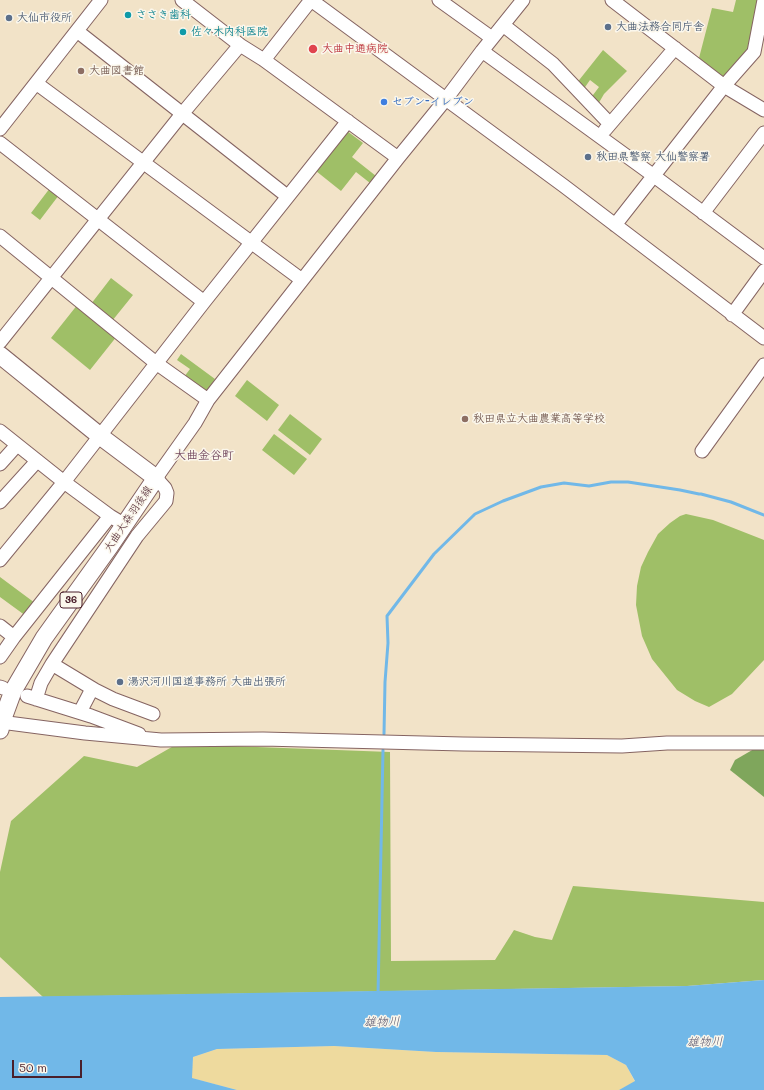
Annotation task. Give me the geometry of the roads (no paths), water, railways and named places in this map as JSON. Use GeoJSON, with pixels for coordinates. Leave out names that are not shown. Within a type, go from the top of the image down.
{"type":"FeatureCollection","features":[{"type":"Feature","properties":{"kind":"main road","name":"大曲大森羽後線"},"geometry":{"type":"LineString","coordinates":[[0,356],[100,436],[156,478],[125,525],[44,638],[13,691],[1,724]]}},
{"type":"Feature","properties":{"kind":"street"},"geometry":{"type":"LineString","coordinates":[[0,129],[101,0]]}},
{"type":"Feature","properties":{"kind":"street"},"geometry":{"type":"LineString","coordinates":[[182,0],[240,45],[264,60],[398,158]]}},
{"type":"Feature","properties":{"kind":"street"},"geometry":{"type":"LineString","coordinates":[[264,60],[311,0],[615,225],[764,338]]}},
{"type":"Feature","properties":{"kind":"street"},"geometry":{"type":"LineString","coordinates":[[440,0],[492,38]]}},
{"type":"Feature","properties":{"kind":"street"},"geometry":{"type":"LineString","coordinates":[[152,739],[129,729],[80,712],[32,698],[52,664],[137,536],[166,501],[167,493],[165,488],[156,478],[195,423],[208,400],[523,0]]}},
{"type":"Feature","properties":{"kind":"street"},"geometry":{"type":"LineString","coordinates":[[612,0],[724,86],[764,110]]}},
{"type":"Feature","properties":{"kind":"street"},"geometry":{"type":"LineString","coordinates":[[615,225],[724,86],[759,53],[764,0]]}},
{"type":"Feature","properties":{"kind":"street"},"geometry":{"type":"LineString","coordinates":[[503,25],[553,64],[610,124]]}},
{"type":"Feature","properties":{"kind":"street"},"geometry":{"type":"LineString","coordinates":[[77,31],[288,196]]}},
{"type":"Feature","properties":{"kind":"street"},"geometry":{"type":"LineString","coordinates":[[0,342],[182,114],[240,45]]}},
{"type":"Feature","properties":{"kind":"street"},"geometry":{"type":"LineString","coordinates":[[599,136],[675,48]]}},
{"type":"Feature","properties":{"kind":"street"},"geometry":{"type":"LineString","coordinates":[[482,51],[764,258]]}},
{"type":"Feature","properties":{"kind":"street"},"geometry":{"type":"LineString","coordinates":[[36,83],[302,280]]}},
{"type":"Feature","properties":{"kind":"street"},"geometry":{"type":"LineString","coordinates":[[2,553],[64,482],[156,363],[348,121]]}},
{"type":"Feature","properties":{"kind":"street"},"geometry":{"type":"LineString","coordinates":[[703,213],[764,133]]}},
{"type":"Feature","properties":{"kind":"street"},"geometry":{"type":"LineString","coordinates":[[0,143],[204,302]]}},
{"type":"Feature","properties":{"kind":"street"},"geometry":{"type":"LineString","coordinates":[[0,236],[156,363],[208,400]]}},
{"type":"Feature","properties":{"kind":"street"},"geometry":{"type":"LineString","coordinates":[[732,315],[764,271]]}},
{"type":"Feature","properties":{"kind":"street"},"geometry":{"type":"LineString","coordinates":[[702,451],[764,365]]}},
{"type":"Feature","properties":{"kind":"street"},"geometry":{"type":"LineString","coordinates":[[0,431],[64,482],[110,516],[125,525]]}},
{"type":"Feature","properties":{"kind":"street"},"geometry":{"type":"LineString","coordinates":[[0,464],[18,445]]}},
{"type":"Feature","properties":{"kind":"street"},"geometry":{"type":"LineString","coordinates":[[0,502],[37,461]]}},
{"type":"Feature","properties":{"kind":"street"},"geometry":{"type":"LineString","coordinates":[[0,657],[14,637],[110,516]]}},
{"type":"Feature","properties":{"kind":"street"},"geometry":{"type":"LineString","coordinates":[[0,626],[14,637]]}},
{"type":"Feature","properties":{"kind":"street"},"geometry":{"type":"LineString","coordinates":[[52,664],[92,689],[113,699],[154,714]]}},
{"type":"Feature","properties":{"kind":"street"},"geometry":{"type":"LineString","coordinates":[[80,712],[92,689]]}},
{"type":"Feature","properties":{"kind":"street"},"geometry":{"type":"LineString","coordinates":[[1,724],[152,739],[263,739],[622,746],[667,743],[764,742]]}},
{"type":"Feature","properties":{"kind":"water","name":"雄物川"},"geometry":{"type":"Polygon","coordinates":[[[764,980],[764,1090],[619,1090],[635,1081],[626,1065],[607,1055],[436,1052],[334,1046],[217,1049],[193,1057],[192,1078],[237,1090],[0,1090],[0,997],[687,986],[764,980]]]}},
{"type":"Feature","properties":{"kind":"waterway"},"geometry":{"type":"LineString","coordinates":[[384,734],[385,682],[388,643],[387,616],[434,554],[475,514],[503,501],[541,487],[564,483],[589,486],[611,482],[628,482],[701,494],[731,502],[764,515]]}},
{"type":"Feature","properties":{"kind":"waterway"},"geometry":{"type":"LineString","coordinates":[[378,995],[383,750]]}},
{"type":"Feature","properties":{"kind":"place","name":"ささき歯科"},"geometry":{"type":"Point","coordinates":[128,15]}},
{"type":"Feature","properties":{"kind":"place","name":"大仙市役所"},"geometry":{"type":"Point","coordinates":[9,18]}},
{"type":"Feature","properties":{"kind":"place","name":"大曲法務合同庁舎"},"geometry":{"type":"Point","coordinates":[608,27]}},
{"type":"Feature","properties":{"kind":"place","name":"佐々木内科医院"},"geometry":{"type":"Point","coordinates":[183,32]}},
{"type":"Feature","properties":{"kind":"place","name":"大曲中通病院"},"geometry":{"type":"Point","coordinates":[313,49]}},
{"type":"Feature","properties":{"kind":"place","name":"大曲図書館"},"geometry":{"type":"Point","coordinates":[81,71]}},
{"type":"Feature","properties":{"kind":"place","name":"セブン-イレブン"},"geometry":{"type":"Point","coordinates":[384,102]}},
{"type":"Feature","properties":{"kind":"place","name":"秋田県警察 大仙警察署"},"geometry":{"type":"Point","coordinates":[588,157]}},
{"type":"Feature","properties":{"kind":"place","name":"秋田県立大曲農業高等学校"},"geometry":{"type":"Point","coordinates":[465,419]}},
{"type":"Feature","properties":{"kind":"place","name":"湯沢河川国道事務所 大曲出張所"},"geometry":{"type":"Point","coordinates":[120,682]}},
{"type":"Feature","properties":{"kind":"district","name":"大曲金谷町"},"geometry":{"type":"Point","coordinates":[204,455]}}]}
